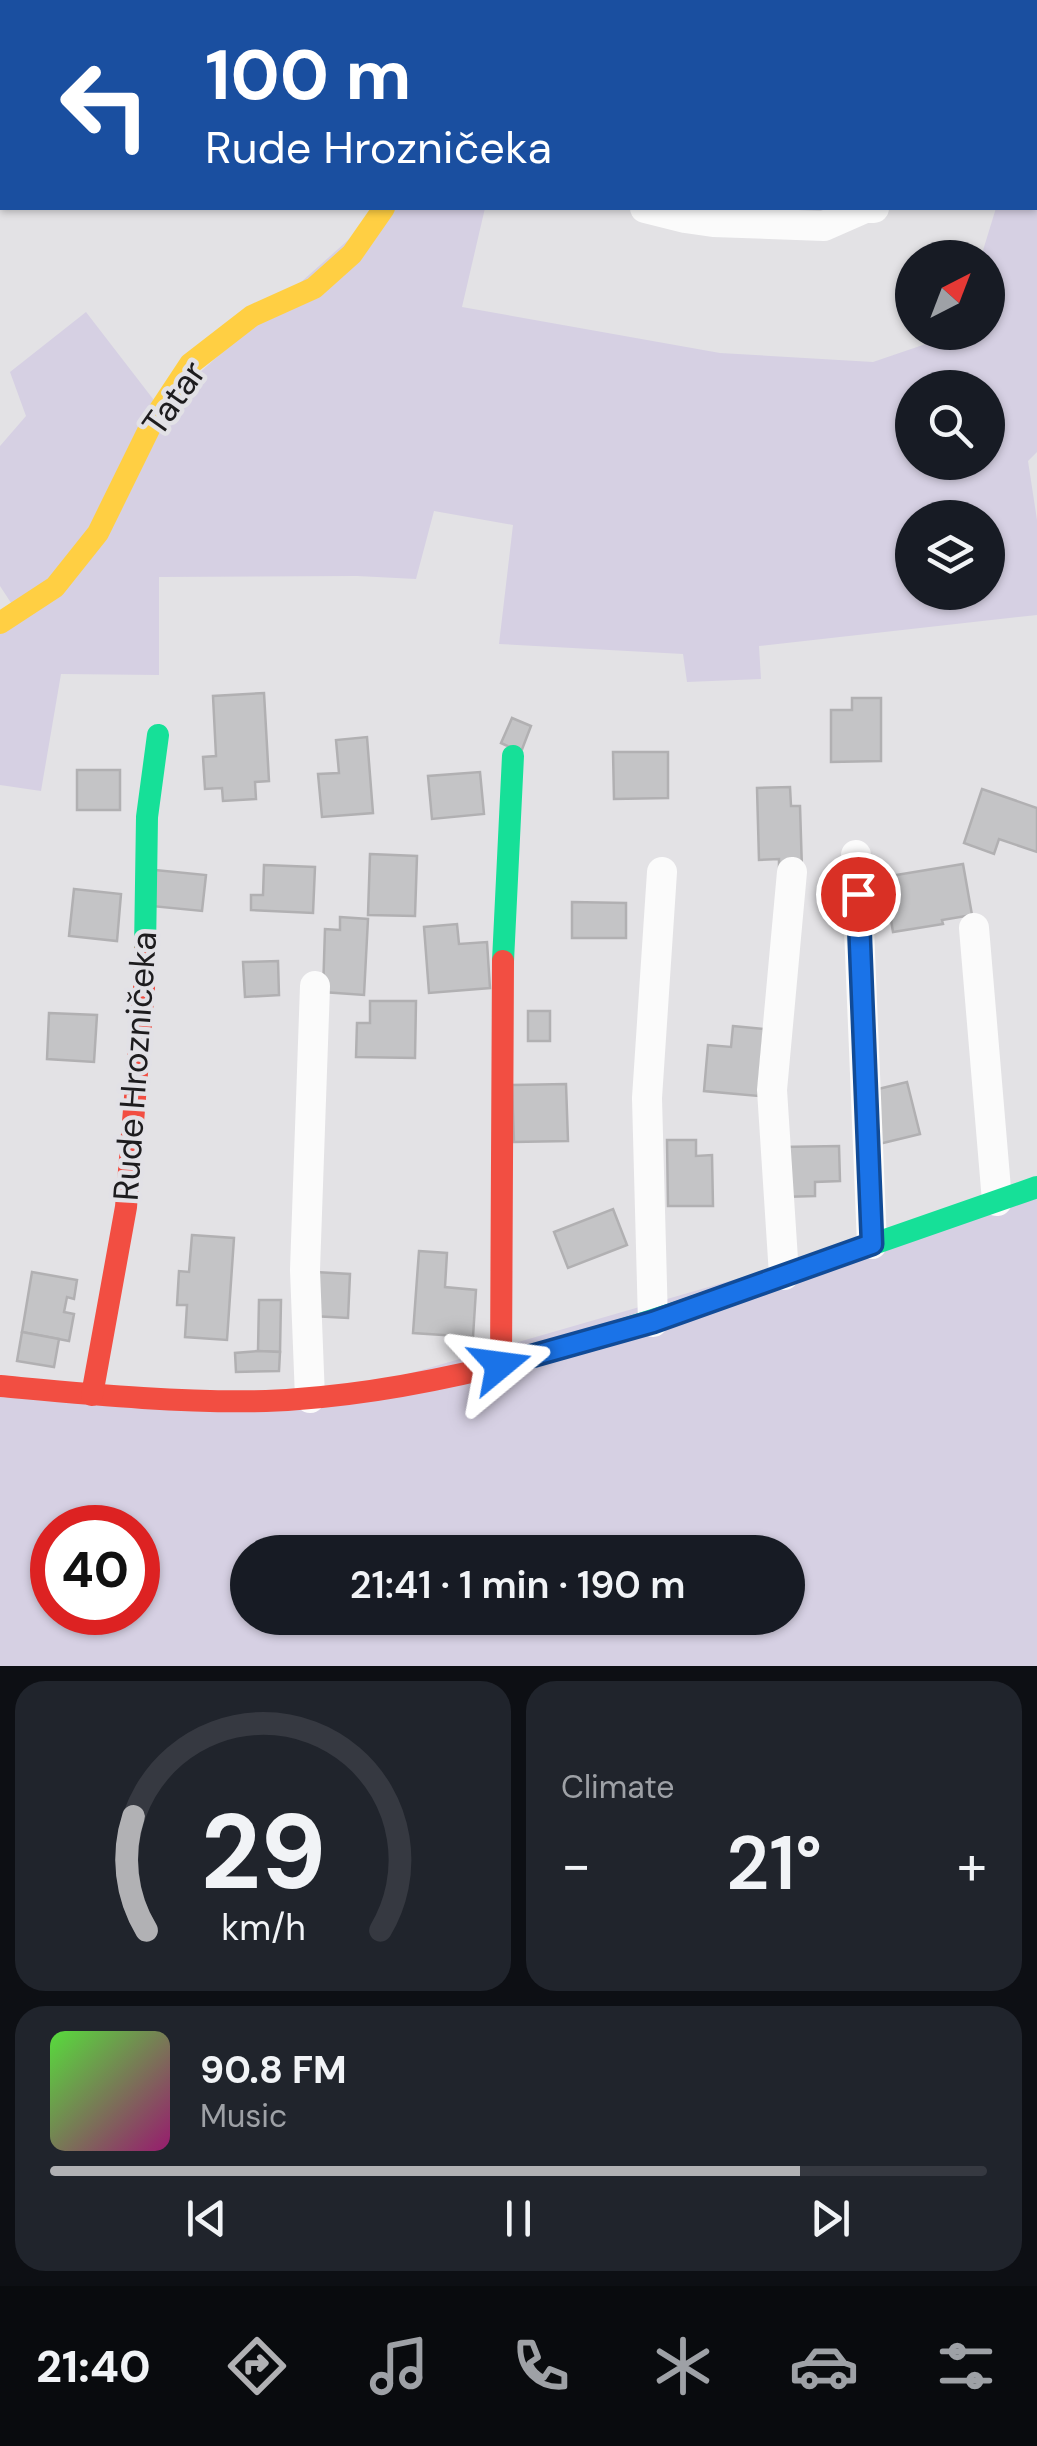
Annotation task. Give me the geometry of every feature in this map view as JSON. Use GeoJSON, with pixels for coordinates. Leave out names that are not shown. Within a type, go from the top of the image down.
{"type":"FeatureCollection","features":[{"type":"Feature","properties":{"kind":"street","name":"Tatar"},"geometry":{"type":"LineString","coordinates":[[0,623],[54,586],[98,534],[154,417],[190,364],[252,316],[314,288],[352,254],[383,210]]}},
{"type":"Feature","properties":{"kind":"street"},"geometry":{"type":"LineString","coordinates":[[655,210],[714,222],[824,226],[860,210]]}},
{"type":"Feature","properties":{"kind":"street","name":"Rude Hrozničeka"},"geometry":{"type":"LineString","coordinates":[[92,1394],[126,1207],[144,988],[147,817],[158,734]]}},
{"type":"Feature","properties":{"kind":"street"},"geometry":{"type":"LineString","coordinates":[[500,1365],[500,995],[513,756]]}},
{"type":"Feature","properties":{"kind":"street"},"geometry":{"type":"LineString","coordinates":[[856,854],[872,1244]]}},
{"type":"Feature","properties":{"kind":"street"},"geometry":{"type":"LineString","coordinates":[[653,1322],[647,1098],[662,872]]}},
{"type":"Feature","properties":{"kind":"street"},"geometry":{"type":"LineString","coordinates":[[784,1276],[772,1090],[792,872]]}},
{"type":"Feature","properties":{"kind":"street"},"geometry":{"type":"LineString","coordinates":[[974,928],[997,1201]]}},
{"type":"Feature","properties":{"kind":"street"},"geometry":{"type":"LineString","coordinates":[[310,1398],[305,1270],[315,986]]}},
{"type":"Feature","properties":{"kind":"street"},"geometry":{"type":"LineString","coordinates":[[0,1386],[170,1400],[245,1401],[354,1394],[416,1384],[653,1322],[1037,1187]]}},
{"type":"Feature","properties":{"kind":"shaded area"},"geometry":{"type":"Polygon","coordinates":[[[382,210],[485,210],[462,307],[720,353],[873,362],[908,350],[1005,350],[1005,240],[986,240],[995,210],[1037,210],[1037,452],[1028,461],[1037,520],[1037,615],[759,646],[761,679],[687,682],[683,654],[499,644],[513,525],[434,511],[416,579],[159,577],[159,675],[61,674],[41,791],[0,785],[0,623],[17,612],[0,586],[0,446],[26,416],[10,372],[86,312],[160,408],[382,210]]]}},
{"type":"Feature","properties":{"kind":"shaded area"},"geometry":{"type":"Polygon","coordinates":[[[1037,1192],[1037,1666],[0,1666],[0,1386],[311,1402],[1037,1192]]]}},
{"type":"Feature","properties":{"kind":"building"},"geometry":{"type":"Polygon","coordinates":[[[264,693],[269,781],[255,782],[256,799],[223,801],[222,788],[205,789],[203,757],[216,756],[213,696],[264,693]]]}},
{"type":"Feature","properties":{"kind":"building"},"geometry":{"type":"Polygon","coordinates":[[[852,698],[881,698],[881,761],[831,762],[831,710],[852,710],[852,698]]]}},
{"type":"Feature","properties":{"kind":"building"},"geometry":{"type":"Polygon","coordinates":[[[512,718],[531,726],[521,752],[501,743],[512,718]]]}},
{"type":"Feature","properties":{"kind":"building"},"geometry":{"type":"Polygon","coordinates":[[[367,737],[373,813],[322,817],[318,774],[339,773],[336,740],[367,737]]]}},
{"type":"Feature","properties":{"kind":"building"},"geometry":{"type":"Polygon","coordinates":[[[613,752],[668,752],[668,798],[614,799],[613,752]]]}},
{"type":"Feature","properties":{"kind":"building"},"geometry":{"type":"Polygon","coordinates":[[[77,770],[120,770],[120,810],[77,810],[77,770]]]}},
{"type":"Feature","properties":{"kind":"building"},"geometry":{"type":"Polygon","coordinates":[[[480,772],[484,814],[432,819],[428,776],[480,772]]]}},
{"type":"Feature","properties":{"kind":"building"},"geometry":{"type":"Polygon","coordinates":[[[790,787],[791,806],[800,806],[802,870],[779,870],[779,859],[759,860],[757,788],[790,787]]]}},
{"type":"Feature","properties":{"kind":"building"},"geometry":{"type":"Polygon","coordinates":[[[982,789],[1037,808],[1037,852],[999,839],[994,854],[964,843],[982,789]]]}},
{"type":"Feature","properties":{"kind":"building"},"geometry":{"type":"Polygon","coordinates":[[[370,854],[417,856],[415,916],[368,915],[370,854]]]}},
{"type":"Feature","properties":{"kind":"building"},"geometry":{"type":"Polygon","coordinates":[[[963,864],[972,915],[893,932],[884,877],[963,864]]]}},
{"type":"Feature","properties":{"kind":"building"},"geometry":{"type":"Polygon","coordinates":[[[264,865],[315,867],[313,913],[251,910],[251,895],[263,895],[264,865]]]}},
{"type":"Feature","properties":{"kind":"building"},"geometry":{"type":"Polygon","coordinates":[[[155,870],[206,875],[202,911],[151,906],[155,870]]]}},
{"type":"Feature","properties":{"kind":"building"},"geometry":{"type":"Polygon","coordinates":[[[74,889],[121,894],[117,941],[69,936],[74,889]]]}},
{"type":"Feature","properties":{"kind":"building"},"geometry":{"type":"Polygon","coordinates":[[[572,902],[626,903],[626,938],[572,938],[572,902]]]}},
{"type":"Feature","properties":{"kind":"building"},"geometry":{"type":"Polygon","coordinates":[[[340,917],[368,919],[364,995],[323,992],[325,929],[340,930],[340,917]]]}},
{"type":"Feature","properties":{"kind":"building"},"geometry":{"type":"Polygon","coordinates":[[[457,924],[459,944],[487,942],[490,988],[429,993],[424,927],[457,924]]]}},
{"type":"Feature","properties":{"kind":"building"},"geometry":{"type":"Polygon","coordinates":[[[278,961],[279,995],[245,997],[243,962],[278,961]]]}},
{"type":"Feature","properties":{"kind":"building"},"geometry":{"type":"Polygon","coordinates":[[[370,1001],[416,1001],[415,1058],[356,1057],[357,1023],[370,1023],[370,1001]]]}},
{"type":"Feature","properties":{"kind":"building"},"geometry":{"type":"Polygon","coordinates":[[[528,1011],[550,1011],[550,1041],[528,1041],[528,1011]]]}},
{"type":"Feature","properties":{"kind":"building"},"geometry":{"type":"Polygon","coordinates":[[[49,1013],[97,1015],[94,1062],[47,1059],[49,1013]]]}},
{"type":"Feature","properties":{"kind":"building"},"geometry":{"type":"Polygon","coordinates":[[[733,1026],[764,1029],[758,1096],[704,1091],[708,1045],[731,1047],[733,1026]]]}},
{"type":"Feature","properties":{"kind":"building"},"geometry":{"type":"Polygon","coordinates":[[[907,1082],[920,1134],[879,1144],[866,1092],[907,1082]]]}},
{"type":"Feature","properties":{"kind":"building"},"geometry":{"type":"Polygon","coordinates":[[[566,1084],[568,1141],[514,1142],[512,1085],[566,1084]]]}},
{"type":"Feature","properties":{"kind":"building"},"geometry":{"type":"Polygon","coordinates":[[[667,1140],[696,1140],[696,1156],[712,1155],[713,1206],[668,1206],[667,1140]]]}},
{"type":"Feature","properties":{"kind":"building"},"geometry":{"type":"Polygon","coordinates":[[[839,1146],[840,1181],[815,1182],[815,1196],[782,1197],[781,1147],[839,1146]]]}},
{"type":"Feature","properties":{"kind":"building"},"geometry":{"type":"Polygon","coordinates":[[[613,1209],[627,1245],[568,1268],[554,1232],[613,1209]]]}},
{"type":"Feature","properties":{"kind":"building"},"geometry":{"type":"Polygon","coordinates":[[[192,1235],[234,1238],[227,1340],[185,1337],[187,1305],[177,1305],[179,1271],[189,1272],[192,1235]]]}},
{"type":"Feature","properties":{"kind":"building"},"geometry":{"type":"Polygon","coordinates":[[[419,1251],[447,1253],[445,1287],[476,1290],[473,1337],[413,1333],[419,1251]]]}},
{"type":"Feature","properties":{"kind":"building"},"geometry":{"type":"Polygon","coordinates":[[[32,1272],[77,1280],[74,1299],[67,1297],[64,1312],[74,1314],[69,1341],[22,1332],[32,1272]]]}},
{"type":"Feature","properties":{"kind":"building"},"geometry":{"type":"Polygon","coordinates":[[[315,1272],[350,1274],[348,1318],[312,1316],[315,1272]]]}},
{"type":"Feature","properties":{"kind":"building"},"geometry":{"type":"Polygon","coordinates":[[[259,1300],[281,1300],[280,1352],[258,1351],[259,1300]]]}},
{"type":"Feature","properties":{"kind":"building"},"geometry":{"type":"Polygon","coordinates":[[[22,1332],[59,1339],[54,1367],[17,1361],[22,1332]]]}},
{"type":"Feature","properties":{"kind":"building"},"geometry":{"type":"Polygon","coordinates":[[[280,1352],[279,1371],[236,1372],[235,1353],[280,1352]]]}},
{"type":"Feature","properties":{"kind":"traffic: fast"},"geometry":{"type":"LineString","coordinates":[[145,950],[147,817],[158,735]]}},
{"type":"Feature","properties":{"kind":"traffic: fast"},"geometry":{"type":"LineString","coordinates":[[503,961],[513,756]]}},
{"type":"Feature","properties":{"kind":"traffic: fast"},"geometry":{"type":"LineString","coordinates":[[492,1367],[681,1311],[1037,1187]]}},
{"type":"Feature","properties":{"kind":"traffic: slow"},"geometry":{"type":"LineString","coordinates":[[0,623],[55,587],[98,533],[155,417],[190,364],[252,316],[314,288],[352,254],[383,210]]}},
{"type":"Feature","properties":{"kind":"traffic: jam"},"geometry":{"type":"LineString","coordinates":[[92,1395],[126,1207],[145,950]]}},
{"type":"Feature","properties":{"kind":"traffic: jam"},"geometry":{"type":"LineString","coordinates":[[501,1365],[503,961]]}},
{"type":"Feature","properties":{"kind":"traffic: jam"},"geometry":{"type":"LineString","coordinates":[[0,1386],[166,1399],[266,1401],[380,1390],[492,1367]]}},
{"type":"Feature","properties":{"kind":"route"},"geometry":{"type":"LineString","coordinates":[[500,1365],[653,1322],[872,1244],[858,894]]}}]}
